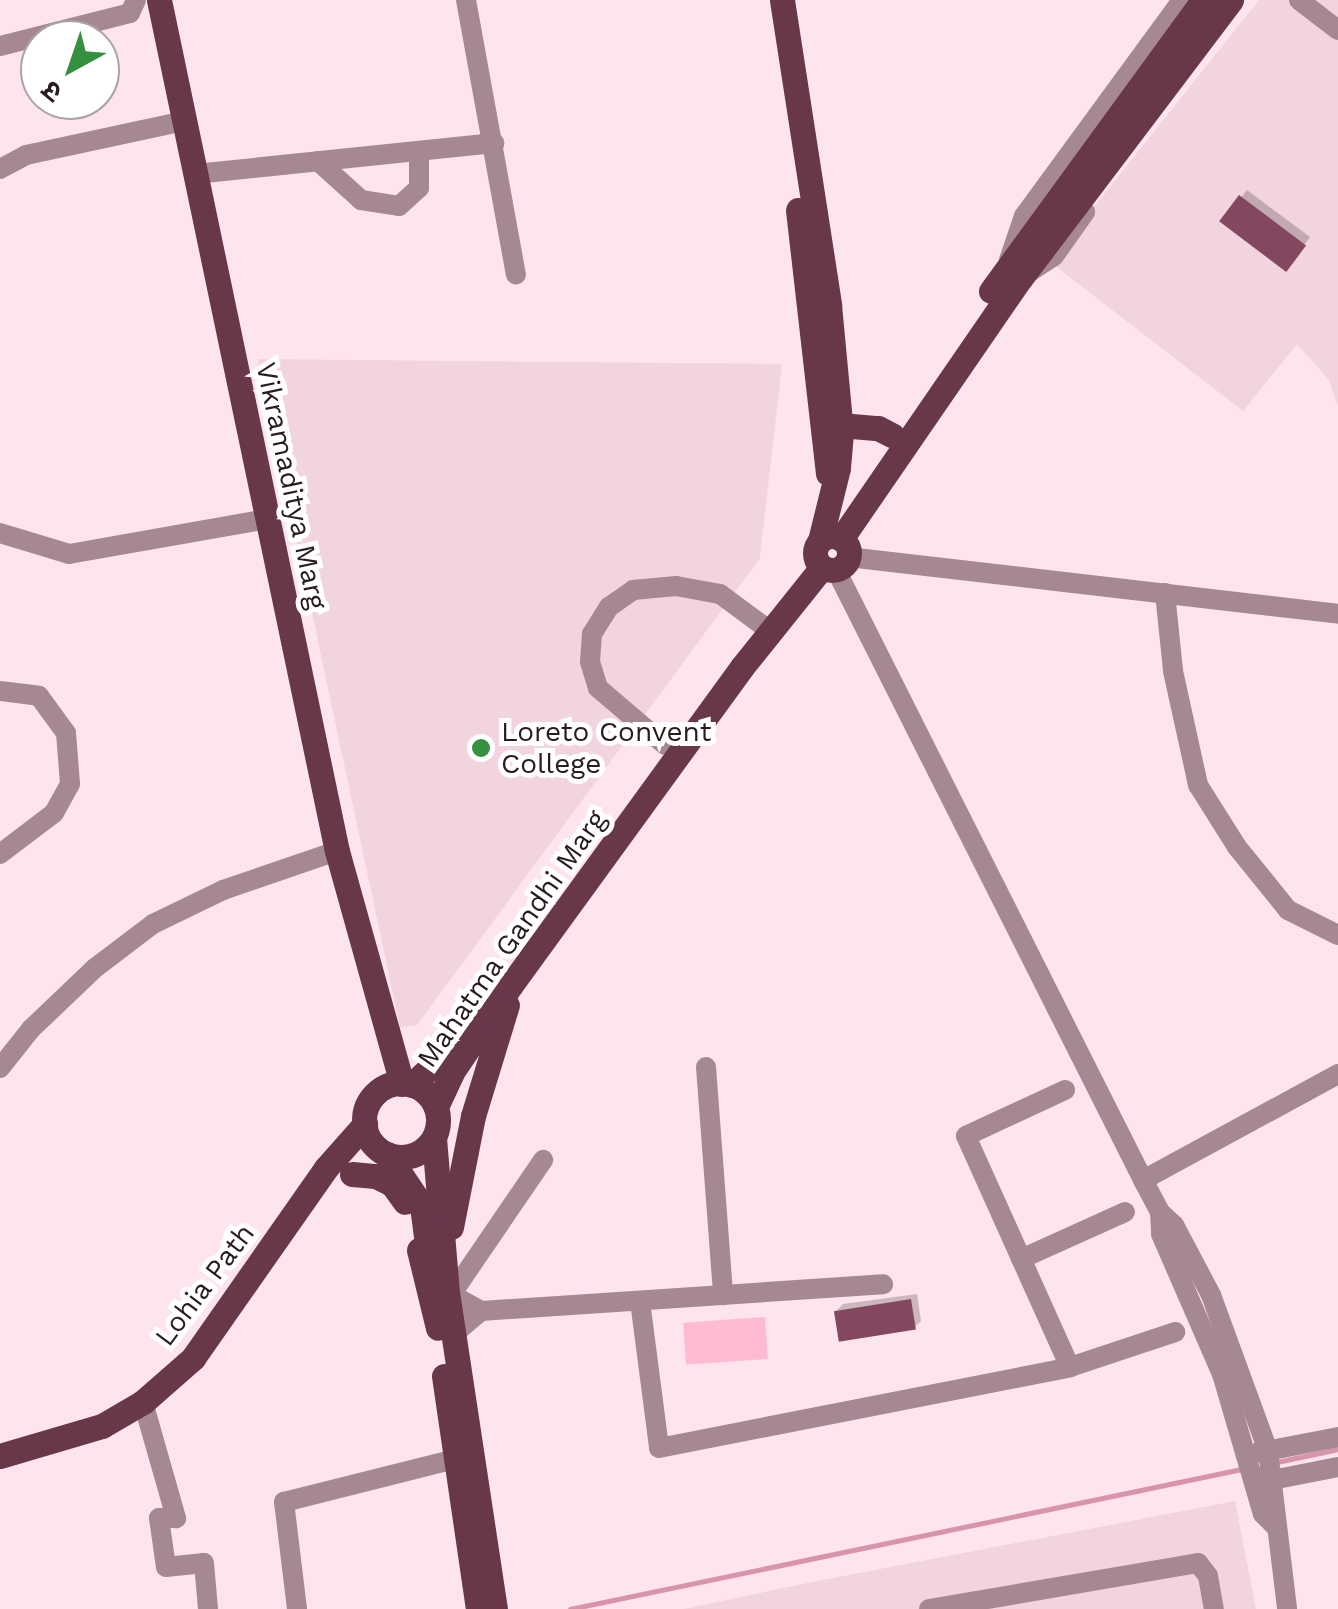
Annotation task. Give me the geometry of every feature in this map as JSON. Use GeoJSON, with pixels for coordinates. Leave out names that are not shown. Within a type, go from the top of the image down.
{"type":"FeatureCollection","features":[{"type":"Feature","properties":{"kind":"main road","name":"Vikramaditya Marg"},"geometry":{"type":"LineString","coordinates":[[160,0],[338,851],[372,983],[368,996],[400,1085]]}},
{"type":"Feature","properties":{"kind":"main road"},"geometry":{"type":"LineString","coordinates":[[766,0],[829,305],[840,425],[838,468],[832,482],[831,553]]}},
{"type":"Feature","properties":{"kind":"main road"},"geometry":{"type":"LineString","coordinates":[[782,0],[824,466],[832,482]]}},
{"type":"Feature","properties":{"kind":"main road"},"geometry":{"type":"LineString","coordinates":[[1037,243],[1203,0]]}},
{"type":"Feature","properties":{"kind":"main road"},"geometry":{"type":"LineString","coordinates":[[1014,273],[1231,0]]}},
{"type":"Feature","properties":{"kind":"main road","name":"Mahatma Gandhi Marg"},"geometry":{"type":"LineString","coordinates":[[400,1085],[437,1061],[665,745],[762,625],[831,553],[892,435],[1014,273]]}},
{"type":"Feature","properties":{"kind":"main road","name":"Mahatma Gandhi Marg"},"geometry":{"type":"LineString","coordinates":[[436,1107],[452,1072],[511,985],[742,667],[831,553],[1014,273]]}},
{"type":"Feature","properties":{"kind":"main road"},"geometry":{"type":"LineString","coordinates":[[840,425],[878,428],[892,435]]}},
{"type":"Feature","properties":{"kind":"main road"},"geometry":{"type":"LineString","coordinates":[[444,1244],[453,1222],[472,1116],[511,985]]}},
{"type":"Feature","properties":{"kind":"main road"},"geometry":{"type":"LineString","coordinates":[[487,1607],[446,1330],[422,1206],[385,1153],[372,1143],[365,1124],[368,1102],[400,1085],[436,1107],[434,1138],[450,1292],[446,1330],[455,1459],[487,1607]]}},
{"type":"Feature","properties":{"kind":"main road","name":"Lohia Path"},"geometry":{"type":"LineString","coordinates":[[0,1456],[102,1426],[144,1402],[193,1358],[326,1168],[365,1124]]}},
{"type":"Feature","properties":{"kind":"main road"},"geometry":{"type":"LineString","coordinates":[[294,1216],[385,1153],[412,1156],[434,1138]]}},
{"type":"Feature","properties":{"kind":"main road"},"geometry":{"type":"LineString","coordinates":[[352,1174],[376,1176],[392,1184],[404,1198],[446,1330]]}},
{"type":"Feature","properties":{"kind":"street"},"geometry":{"type":"LineString","coordinates":[[0,46],[130,13],[136,0]]}},
{"type":"Feature","properties":{"kind":"street"},"geometry":{"type":"LineString","coordinates":[[466,0],[516,274]]}},
{"type":"Feature","properties":{"kind":"street"},"geometry":{"type":"LineString","coordinates":[[1014,273],[1024,216],[1182,0]]}},
{"type":"Feature","properties":{"kind":"street"},"geometry":{"type":"LineString","coordinates":[[1014,273],[1054,256],[1247,0]]}},
{"type":"Feature","properties":{"kind":"street"},"geometry":{"type":"LineString","coordinates":[[1299,0],[1338,30]]}},
{"type":"Feature","properties":{"kind":"street"},"geometry":{"type":"LineString","coordinates":[[0,169],[26,155],[184,121]]}},
{"type":"Feature","properties":{"kind":"street"},"geometry":{"type":"LineString","coordinates":[[195,174],[494,143]]}},
{"type":"Feature","properties":{"kind":"street"},"geometry":{"type":"LineString","coordinates":[[318,161],[360,200],[399,206],[418,188],[419,151]]}},
{"type":"Feature","properties":{"kind":"street"},"geometry":{"type":"LineString","coordinates":[[0,533],[69,554],[268,519]]}},
{"type":"Feature","properties":{"kind":"street"},"geometry":{"type":"LineString","coordinates":[[831,553],[1338,614]]}},
{"type":"Feature","properties":{"kind":"street"},"geometry":{"type":"LineString","coordinates":[[831,553],[1160,1212],[1161,1234],[1230,1370],[1264,1465],[1287,1609]]}},
{"type":"Feature","properties":{"kind":"street"},"geometry":{"type":"LineString","coordinates":[[665,745],[598,688],[590,662],[592,634],[610,607],[633,590],[676,586],[720,594],[762,625]]}},
{"type":"Feature","properties":{"kind":"street"},"geometry":{"type":"LineString","coordinates":[[1165,593],[1173,672],[1198,784],[1238,847],[1288,910],[1338,934]]}},
{"type":"Feature","properties":{"kind":"street"},"geometry":{"type":"LineString","coordinates":[[0,691],[39,696],[66,733],[70,784],[54,814],[0,854]]}},
{"type":"Feature","properties":{"kind":"street"},"geometry":{"type":"LineString","coordinates":[[0,1068],[31,1029],[96,968],[153,924],[223,890],[338,851]]}},
{"type":"Feature","properties":{"kind":"street"},"geometry":{"type":"LineString","coordinates":[[706,1067],[724,1295]]}},
{"type":"Feature","properties":{"kind":"street"},"geometry":{"type":"LineString","coordinates":[[1143,1180],[1338,1074]]}},
{"type":"Feature","properties":{"kind":"street"},"geometry":{"type":"LineString","coordinates":[[1066,1090],[966,1136],[1070,1367]]}},
{"type":"Feature","properties":{"kind":"street"},"geometry":{"type":"LineString","coordinates":[[481,1311],[450,1292],[543,1160]]}},
{"type":"Feature","properties":{"kind":"street"},"geometry":{"type":"LineString","coordinates":[[1021,1259],[1125,1212]]}},
{"type":"Feature","properties":{"kind":"street"},"geometry":{"type":"LineString","coordinates":[[446,1330],[481,1311],[884,1284]]}},
{"type":"Feature","properties":{"kind":"street"},"geometry":{"type":"LineString","coordinates":[[640,1301],[659,1448],[1070,1367],[1175,1332]]}},
{"type":"Feature","properties":{"kind":"street"},"geometry":{"type":"LineString","coordinates":[[144,1402],[176,1518],[159,1518],[166,1567],[204,1563],[208,1609]]}},
{"type":"Feature","properties":{"kind":"street"},"geometry":{"type":"LineString","coordinates":[[1264,1465],[1290,1440],[1338,1425]]}},
{"type":"Feature","properties":{"kind":"street"},"geometry":{"type":"LineString","coordinates":[[1264,1465],[1338,1437]]}},
{"type":"Feature","properties":{"kind":"street"},"geometry":{"type":"LineString","coordinates":[[297,1609],[284,1502],[455,1459]]}},
{"type":"Feature","properties":{"kind":"street"},"geometry":{"type":"LineString","coordinates":[[1264,1465],[1299,1475],[1338,1466]]}},
{"type":"Feature","properties":{"kind":"street"},"geometry":{"type":"LineString","coordinates":[[929,1609],[1024,1600],[1198,1563],[1208,1576],[1214,1609]]}},
{"type":"Feature","properties":{"kind":"shaded area"},"geometry":{"type":"Polygon","coordinates":[[[1259,0],[1338,0],[1338,407],[1329,380],[1297,344],[1243,411],[1050,262],[1259,0]]]}},
{"type":"Feature","properties":{"kind":"shaded area","name":"Loreto Convent College"},"geometry":{"type":"Polygon","coordinates":[[[258,359],[782,364],[760,558],[417,1025],[400,1027],[258,359]]]}},
{"type":"Feature","properties":{"kind":"shaded area"},"geometry":{"type":"Polygon","coordinates":[[[765,1317],[768,1359],[686,1365],[683,1323],[765,1317]]]}},
{"type":"Feature","properties":{"kind":"shaded area"},"geometry":{"type":"Polygon","coordinates":[[[1235,1501],[1256,1609],[684,1609],[812,1582],[1235,1501]]]}},
{"type":"Feature","properties":{"kind":"building"},"geometry":{"type":"Polygon","coordinates":[[[1239,195],[1306,246],[1286,272],[1219,221],[1239,195]]]}},
{"type":"Feature","properties":{"kind":"building"},"geometry":{"type":"Polygon","coordinates":[[[911,1299],[916,1330],[839,1342],[834,1311],[911,1299]]]}},
{"type":"Feature","properties":{"kind":"waterway"},"geometry":{"type":"LineString","coordinates":[[1272,1463],[1338,1449]]}},
{"type":"Feature","properties":{"kind":"waterway"},"geometry":{"type":"LineString","coordinates":[[570,1609],[1242,1469]]}},
{"type":"Feature","properties":{"kind":"place","name":"Loreto Convent College"},"geometry":{"type":"Point","coordinates":[481,748]}}]}
